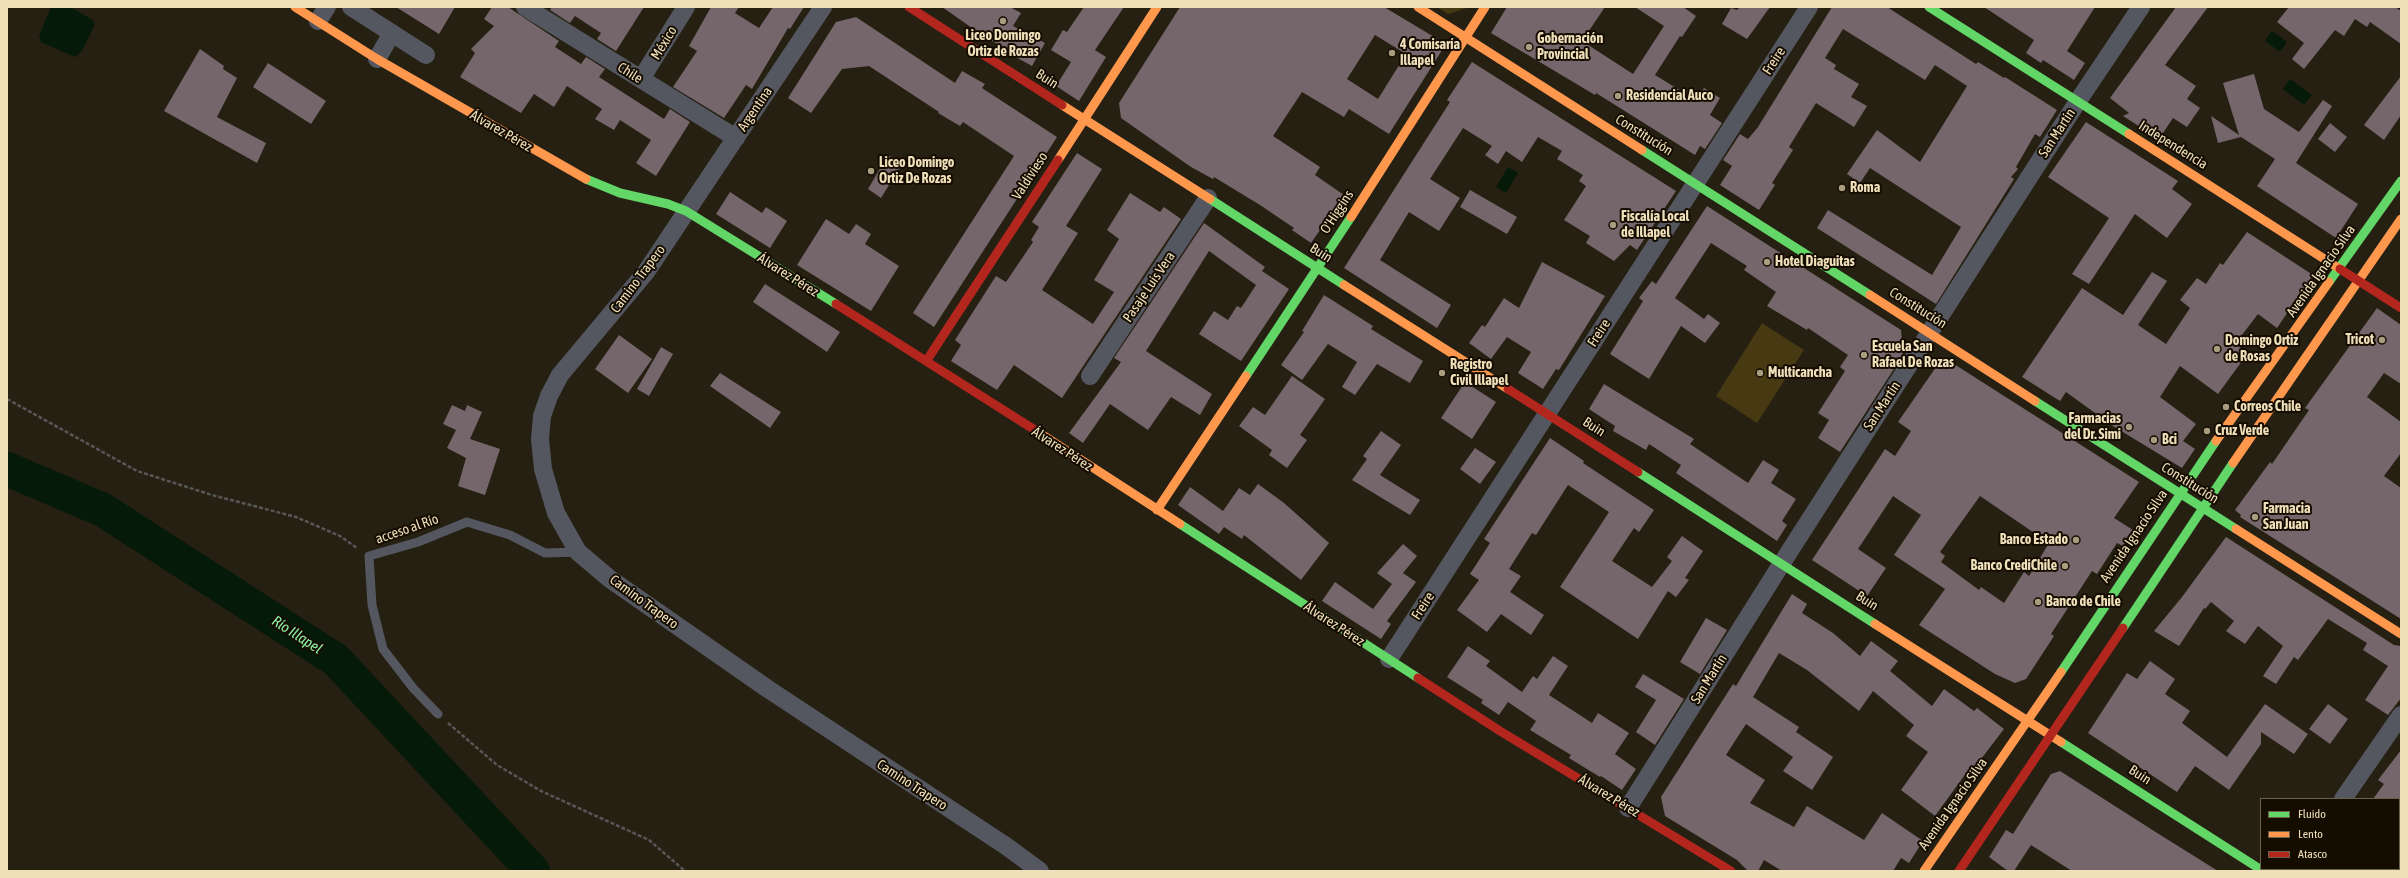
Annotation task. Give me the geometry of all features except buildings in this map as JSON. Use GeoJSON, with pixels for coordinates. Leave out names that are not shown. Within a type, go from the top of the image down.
{"type":"FeatureCollection","features":[{"type":"Feature","properties":{"kind":"main road","name":"Álvarez Pérez"},"geometry":{"type":"LineString","coordinates":[[295,7],[322,14],[377,58],[583,178],[620,193],[668,204],[686,211],[927,360],[1500,731],[1731,871]]}},
{"type":"Feature","properties":{"kind":"main road","name":"Buin"},"geometry":{"type":"LineString","coordinates":[[909,7],[2260,868]]}},
{"type":"Feature","properties":{"kind":"main road","name":"Valdivieso"},"geometry":{"type":"LineString","coordinates":[[927,360],[1157,7]]}},
{"type":"Feature","properties":{"kind":"main road","name":"Constitución"},"geometry":{"type":"LineString","coordinates":[[1418,7],[1930,332],[2401,634]]}},
{"type":"Feature","properties":{"kind":"main road","name":"O'Higgins"},"geometry":{"type":"LineString","coordinates":[[1157,510],[1318,268],[1485,7]]}},
{"type":"Feature","properties":{"kind":"main road","name":"Independencia"},"geometry":{"type":"LineString","coordinates":[[1929,7],[2360,280],[2401,308]]}},
{"type":"Feature","properties":{"kind":"main road","name":"Avenida Ignacio Silva"},"geometry":{"type":"LineString","coordinates":[[1924,871],[2029,720],[2180,492],[2341,268],[2401,181]]}},
{"type":"Feature","properties":{"kind":"main road"},"geometry":{"type":"LineString","coordinates":[[1959,871],[2203,507],[2401,219]]}},
{"type":"Feature","properties":{"kind":"street"},"geometry":{"type":"LineString","coordinates":[[351,7],[426,55]]}},
{"type":"Feature","properties":{"kind":"street","name":"Chile"},"geometry":{"type":"LineString","coordinates":[[525,7],[736,138]]}},
{"type":"Feature","properties":{"kind":"street","name":"México"},"geometry":{"type":"LineString","coordinates":[[641,79],[686,7]]}},
{"type":"Feature","properties":{"kind":"street","name":"Argentina"},"geometry":{"type":"LineString","coordinates":[[686,211],[823,7]]}},
{"type":"Feature","properties":{"kind":"street","name":"Freire"},"geometry":{"type":"LineString","coordinates":[[1388,659],[1808,7]]}},
{"type":"Feature","properties":{"kind":"street","name":"San Martín"},"geometry":{"type":"LineString","coordinates":[[1628,808],[1782,563],[2078,101],[2141,7]]}},
{"type":"Feature","properties":{"kind":"street"},"geometry":{"type":"LineString","coordinates":[[377,58],[392,33]]}},
{"type":"Feature","properties":{"kind":"street","name":"Pasaje Luis Vera"},"geometry":{"type":"LineString","coordinates":[[1090,376],[1208,198]]}},
{"type":"Feature","properties":{"kind":"street","name":"Camino Trapero"},"geometry":{"type":"LineString","coordinates":[[686,211],[646,272],[560,375],[548,396],[542,416],[540,439],[543,468],[556,513],[578,552],[610,579],[657,613],[1040,871]]}},
{"type":"Feature","properties":{"kind":"street"},"geometry":{"type":"LineString","coordinates":[[2344,798],[2401,715]]}},
{"type":"Feature","properties":{"kind":"lane","name":"acceso al Río"},"geometry":{"type":"LineString","coordinates":[[438,714],[413,688],[383,649],[372,605],[368,556],[418,542],[467,522],[510,535],[545,553],[578,552]]}},
{"type":"Feature","properties":{"kind":"path"},"geometry":{"type":"LineString","coordinates":[[7,399],[137,472],[212,495],[296,517],[340,536],[368,556]]}},
{"type":"Feature","properties":{"kind":"path"},"geometry":{"type":"LineString","coordinates":[[438,714],[497,765],[541,791],[649,840],[684,871]]}},
{"type":"Feature","properties":{"kind":"shaded area"},"geometry":{"type":"Polygon","coordinates":[[[51,7],[70,7],[93,20],[95,24],[82,51],[75,57],[41,42],[39,36],[51,7]]]}},
{"type":"Feature","properties":{"kind":"shaded area"},"geometry":{"type":"Polygon","coordinates":[[[1437,7],[1470,7],[1448,14],[1437,7]]]}},
{"type":"Feature","properties":{"kind":"shaded area"},"geometry":{"type":"Polygon","coordinates":[[[2272,31],[2287,42],[2280,52],[2265,41],[2272,31]]]}},
{"type":"Feature","properties":{"kind":"shaded area"},"geometry":{"type":"Polygon","coordinates":[[[2290,79],[2312,95],[2304,105],[2283,89],[2290,79]]]}},
{"type":"Feature","properties":{"kind":"shaded area"},"geometry":{"type":"Polygon","coordinates":[[[1508,167],[1518,173],[1506,193],[1496,187],[1508,167]]]}},
{"type":"Feature","properties":{"kind":"shaded area","name":"Multicancha"},"geometry":{"type":"Polygon","coordinates":[[[1762,323],[1804,350],[1757,423],[1716,396],[1762,323]]]}},
{"type":"Feature","properties":{"kind":"waterway","name":"Río Illapel"},"geometry":{"type":"LineString","coordinates":[[7,469],[103,510],[336,660],[533,871]]}},
{"type":"Feature","properties":{"kind":"traffic: fast"},"geometry":{"type":"LineString","coordinates":[[1929,7],[2129,134]]}},
{"type":"Feature","properties":{"kind":"traffic: fast"},"geometry":{"type":"LineString","coordinates":[[1642,150],[1870,295]]}},
{"type":"Feature","properties":{"kind":"traffic: fast"},"geometry":{"type":"LineString","coordinates":[[586,179],[620,193],[668,204],[686,211],[836,304]]}},
{"type":"Feature","properties":{"kind":"traffic: fast"},"geometry":{"type":"LineString","coordinates":[[2329,282],[2401,181]]}},
{"type":"Feature","properties":{"kind":"traffic: fast"},"geometry":{"type":"LineString","coordinates":[[1210,199],[1344,285]]}},
{"type":"Feature","properties":{"kind":"traffic: fast"},"geometry":{"type":"LineString","coordinates":[[1246,376],[1351,217]]}},
{"type":"Feature","properties":{"kind":"traffic: fast"},"geometry":{"type":"LineString","coordinates":[[2035,401],[2236,529]]}},
{"type":"Feature","properties":{"kind":"traffic: fast"},"geometry":{"type":"LineString","coordinates":[[2061,672],[2216,441]]}},
{"type":"Feature","properties":{"kind":"traffic: fast"},"geometry":{"type":"LineString","coordinates":[[2123,628],[2233,463]]}},
{"type":"Feature","properties":{"kind":"traffic: fast"},"geometry":{"type":"LineString","coordinates":[[1638,472],[1875,624]]}},
{"type":"Feature","properties":{"kind":"traffic: fast"},"geometry":{"type":"LineString","coordinates":[[1180,524],[1418,678]]}},
{"type":"Feature","properties":{"kind":"traffic: fast"},"geometry":{"type":"LineString","coordinates":[[2061,742],[2260,869]]}},
{"type":"Feature","properties":{"kind":"traffic: slow"},"geometry":{"type":"LineString","coordinates":[[295,7],[377,59],[586,179]]}},
{"type":"Feature","properties":{"kind":"traffic: slow"},"geometry":{"type":"LineString","coordinates":[[1058,160],[1157,7]]}},
{"type":"Feature","properties":{"kind":"traffic: slow"},"geometry":{"type":"LineString","coordinates":[[1418,7],[1642,150]]}},
{"type":"Feature","properties":{"kind":"traffic: slow"},"geometry":{"type":"LineString","coordinates":[[1351,217],[1485,7]]}},
{"type":"Feature","properties":{"kind":"traffic: slow"},"geometry":{"type":"LineString","coordinates":[[1062,105],[1210,199]]}},
{"type":"Feature","properties":{"kind":"traffic: slow"},"geometry":{"type":"LineString","coordinates":[[2129,134],[2340,269]]}},
{"type":"Feature","properties":{"kind":"traffic: slow"},"geometry":{"type":"LineString","coordinates":[[2233,463],[2401,219]]}},
{"type":"Feature","properties":{"kind":"traffic: slow"},"geometry":{"type":"LineString","coordinates":[[2216,441],[2329,282]]}},
{"type":"Feature","properties":{"kind":"traffic: slow"},"geometry":{"type":"LineString","coordinates":[[1344,285],[1508,389]]}},
{"type":"Feature","properties":{"kind":"traffic: slow"},"geometry":{"type":"LineString","coordinates":[[1870,295],[2035,401]]}},
{"type":"Feature","properties":{"kind":"traffic: slow"},"geometry":{"type":"LineString","coordinates":[[1157,510],[1246,376]]}},
{"type":"Feature","properties":{"kind":"traffic: slow"},"geometry":{"type":"LineString","coordinates":[[1038,432],[1180,524]]}},
{"type":"Feature","properties":{"kind":"traffic: slow"},"geometry":{"type":"LineString","coordinates":[[2236,529],[2401,634]]}},
{"type":"Feature","properties":{"kind":"traffic: slow"},"geometry":{"type":"LineString","coordinates":[[1875,624],[2061,742]]}},
{"type":"Feature","properties":{"kind":"traffic: slow"},"geometry":{"type":"LineString","coordinates":[[1924,871],[2061,672]]}},
{"type":"Feature","properties":{"kind":"traffic: jam"},"geometry":{"type":"LineString","coordinates":[[909,7],[1062,105]]}},
{"type":"Feature","properties":{"kind":"traffic: jam"},"geometry":{"type":"LineString","coordinates":[[927,360],[1058,160]]}},
{"type":"Feature","properties":{"kind":"traffic: jam"},"geometry":{"type":"LineString","coordinates":[[2340,269],[2401,308]]}},
{"type":"Feature","properties":{"kind":"traffic: jam"},"geometry":{"type":"LineString","coordinates":[[836,304],[1038,432]]}},
{"type":"Feature","properties":{"kind":"traffic: jam"},"geometry":{"type":"LineString","coordinates":[[1508,389],[1638,472]]}},
{"type":"Feature","properties":{"kind":"traffic: jam"},"geometry":{"type":"LineString","coordinates":[[1959,871],[2123,628]]}},
{"type":"Feature","properties":{"kind":"traffic: jam"},"geometry":{"type":"LineString","coordinates":[[1418,678],[1500,731],[1731,871]]}},
{"type":"Feature","properties":{"kind":"place","name":"Liceo Domingo Ortiz de Rozas"},"geometry":{"type":"Point","coordinates":[1003,21]}},
{"type":"Feature","properties":{"kind":"place","name":"Gobernación Provincial"},"geometry":{"type":"Point","coordinates":[1529,47]}},
{"type":"Feature","properties":{"kind":"place","name":"4 Comisaría Illapel"},"geometry":{"type":"Point","coordinates":[1392,53]}},
{"type":"Feature","properties":{"kind":"place","name":"Residencial Auco"},"geometry":{"type":"Point","coordinates":[1618,96]}},
{"type":"Feature","properties":{"kind":"place","name":"Liceo Domingo Ortiz De Rozas"},"geometry":{"type":"Point","coordinates":[871,171]}},
{"type":"Feature","properties":{"kind":"place","name":"Roma"},"geometry":{"type":"Point","coordinates":[1842,188]}},
{"type":"Feature","properties":{"kind":"place","name":"Fiscalía Local de Illapel"},"geometry":{"type":"Point","coordinates":[1613,225]}},
{"type":"Feature","properties":{"kind":"place","name":"Hotel Diaguitas"},"geometry":{"type":"Point","coordinates":[1767,262]}},
{"type":"Feature","properties":{"kind":"place","name":"Tricot"},"geometry":{"type":"Point","coordinates":[2382,340]}},
{"type":"Feature","properties":{"kind":"place","name":"Domingo Ortiz de Rosas"},"geometry":{"type":"Point","coordinates":[2217,349]}},
{"type":"Feature","properties":{"kind":"place","name":"Escuela San Rafael De Rozas"},"geometry":{"type":"Point","coordinates":[1864,355]}},
{"type":"Feature","properties":{"kind":"place","name":"Registro Civil Illapel"},"geometry":{"type":"Point","coordinates":[1442,373]}},
{"type":"Feature","properties":{"kind":"place","name":"Multicancha"},"geometry":{"type":"Point","coordinates":[1760,373]}},
{"type":"Feature","properties":{"kind":"place","name":"Correos Chile"},"geometry":{"type":"Point","coordinates":[2226,407]}},
{"type":"Feature","properties":{"kind":"place","name":"Farmacias del Dr. Simi"},"geometry":{"type":"Point","coordinates":[2129,427]}},
{"type":"Feature","properties":{"kind":"place","name":"Cruz Verde"},"geometry":{"type":"Point","coordinates":[2207,431]}},
{"type":"Feature","properties":{"kind":"place","name":"Bci"},"geometry":{"type":"Point","coordinates":[2154,440]}},
{"type":"Feature","properties":{"kind":"place","name":"Farmacia San Juan"},"geometry":{"type":"Point","coordinates":[2255,517]}},
{"type":"Feature","properties":{"kind":"place","name":"Banco Estado"},"geometry":{"type":"Point","coordinates":[2076,540]}},
{"type":"Feature","properties":{"kind":"place","name":"Banco CrediChile"},"geometry":{"type":"Point","coordinates":[2065,566]}},
{"type":"Feature","properties":{"kind":"place","name":"Banco de Chile"},"geometry":{"type":"Point","coordinates":[2038,602]}}]}
